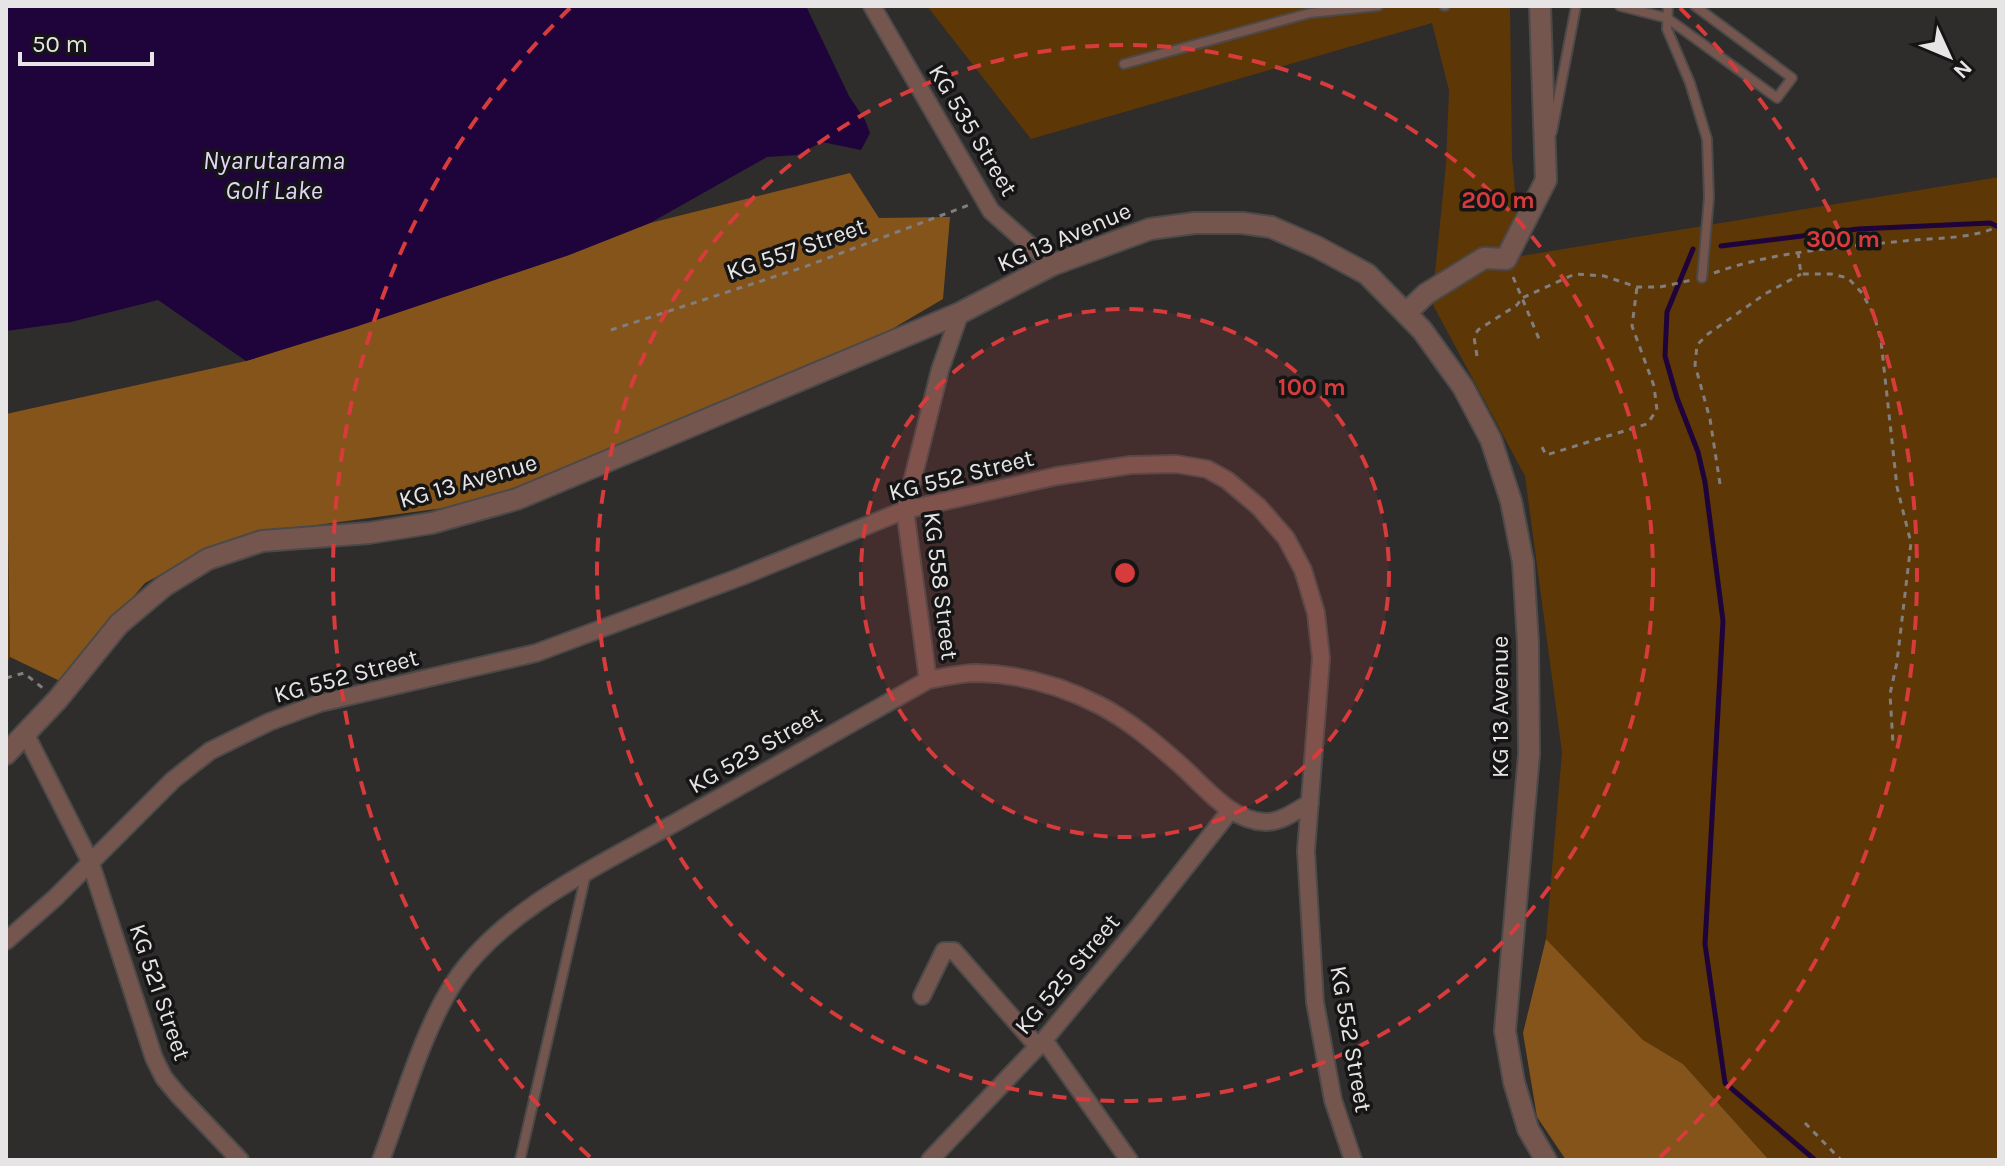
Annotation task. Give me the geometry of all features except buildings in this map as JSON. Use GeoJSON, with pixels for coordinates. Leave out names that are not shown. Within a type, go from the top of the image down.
{"type":"FeatureCollection","features":[{"type":"Feature","properties":{"kind":"street","name":"KG 535 Street"},"geometry":{"type":"LineString","coordinates":[[872,6],[991,211],[1052,265]]}},
{"type":"Feature","properties":{"kind":"street"},"geometry":{"type":"LineString","coordinates":[[1406,313],[1426,294],[1484,258],[1506,259],[1546,180],[1540,6]]}},
{"type":"Feature","properties":{"kind":"street","name":"KG 13 Avenue"},"geometry":{"type":"LineString","coordinates":[[6,754],[58,699],[119,624],[164,586],[208,559],[262,541],[369,533],[432,523],[517,499],[960,313],[1052,265],[1150,229],[1195,223],[1242,223],[1271,227],[1367,274],[1406,313],[1463,387],[1491,440],[1511,501],[1523,562],[1528,643],[1529,754],[1505,1031],[1514,1082],[1528,1129],[1546,1160]]}},
{"type":"Feature","properties":{"kind":"street","name":"KG 558 Street"},"geometry":{"type":"LineString","coordinates":[[928,680],[905,510],[940,370],[960,313]]}},
{"type":"Feature","properties":{"kind":"street","name":"KG 552 Street"},"geometry":{"type":"LineString","coordinates":[[6,941],[173,780],[210,751],[269,722],[320,703],[536,653],[740,577],[905,510],[1057,476],[1131,465],[1176,464],[1207,469],[1227,480],[1259,507],[1286,538],[1303,570],[1316,613],[1321,658],[1306,851],[1315,1002],[1333,1100],[1353,1160]]}},
{"type":"Feature","properties":{"kind":"street","name":"KG 523 Street"},"geometry":{"type":"LineString","coordinates":[[381,1160],[436,1013],[456,980],[486,945],[516,918],[586,874],[928,680],[975,673],[1062,688],[1128,722],[1230,811],[1271,822],[1310,803]]}},
{"type":"Feature","properties":{"kind":"street","name":"KG 521 Street"},"geometry":{"type":"LineString","coordinates":[[25,733],[90,861],[154,1058],[164,1078],[240,1160]]}},
{"type":"Feature","properties":{"kind":"street","name":"KG 525 Street"},"geometry":{"type":"LineString","coordinates":[[930,1160],[1041,1044],[1230,811]]}},
{"type":"Feature","properties":{"kind":"street"},"geometry":{"type":"LineString","coordinates":[[922,996],[939,958],[944,951],[954,951],[1041,1044],[1129,1160]]}},
{"type":"Feature","properties":{"kind":"lane"},"geometry":{"type":"LineString","coordinates":[[1124,64],[1310,13],[1378,6]]}},
{"type":"Feature","properties":{"kind":"lane"},"geometry":{"type":"LineString","coordinates":[[1546,180],[1562,72],[1576,6]]}},
{"type":"Feature","properties":{"kind":"lane"},"geometry":{"type":"LineString","coordinates":[[1620,6],[1667,18],[1777,98],[1792,78],[1695,6]]}},
{"type":"Feature","properties":{"kind":"lane"},"geometry":{"type":"LineString","coordinates":[[1668,6],[1667,29],[1690,83],[1707,139],[1709,198],[1702,278]]}},
{"type":"Feature","properties":{"kind":"lane"},"geometry":{"type":"LineString","coordinates":[[520,1160],[586,874]]}},
{"type":"Feature","properties":{"kind":"path","name":"KG 557 Street"},"geometry":{"type":"LineString","coordinates":[[611,330],[804,267],[972,203],[991,211]]}},
{"type":"Feature","properties":{"kind":"path"},"geometry":{"type":"LineString","coordinates":[[1477,356],[1474,337],[1478,330],[1517,305],[1522,298],[1575,274],[1604,276],[1637,287],[1660,287],[1702,278],[1748,261],[1798,252],[1949,237],[1999,226]]}},
{"type":"Feature","properties":{"kind":"path"},"geometry":{"type":"LineString","coordinates":[[1798,252],[1801,274]]}},
{"type":"Feature","properties":{"kind":"path"},"geometry":{"type":"LineString","coordinates":[[1506,259],[1539,339]]}},
{"type":"Feature","properties":{"kind":"path"},"geometry":{"type":"LineString","coordinates":[[1720,484],[1710,419],[1695,365],[1697,345],[1765,294],[1801,274],[1831,274],[1848,278],[1862,293],[1874,315],[1881,341],[1897,487],[1911,543],[1897,662],[1890,694],[1893,744]]}},
{"type":"Feature","properties":{"kind":"path"},"geometry":{"type":"LineString","coordinates":[[1542,447],[1546,455],[1617,434],[1647,424],[1657,410],[1654,386],[1632,326],[1637,287]]}},
{"type":"Feature","properties":{"kind":"path"},"geometry":{"type":"LineString","coordinates":[[6,678],[24,673],[58,699]]}},
{"type":"Feature","properties":{"kind":"path"},"geometry":{"type":"LineString","coordinates":[[1805,1123],[1841,1160]]}},
{"type":"Feature","properties":{"kind":"shaded area"},"geometry":{"type":"Polygon","coordinates":[[[927,6],[1510,6],[1512,158],[1521,256],[1999,177],[1999,1160],[1769,1160],[1683,1064],[1643,1040],[1546,939],[1562,752],[1525,476],[1432,303],[1446,164],[1449,90],[1432,23],[1031,139],[927,6]]]}},
{"type":"Feature","properties":{"kind":"shaded area"},"geometry":{"type":"Polygon","coordinates":[[[850,173],[879,218],[950,217],[943,299],[834,363],[473,504],[280,530],[207,549],[145,583],[60,681],[10,657],[6,414],[246,361],[569,255],[650,223],[850,173]]]}},
{"type":"Feature","properties":{"kind":"shaded area"},"geometry":{"type":"Polygon","coordinates":[[[6,414],[10,656],[6,666],[6,414]]]}},
{"type":"Feature","properties":{"kind":"shaded area"},"geometry":{"type":"Polygon","coordinates":[[[1546,939],[1643,1040],[1683,1064],[1769,1160],[1566,1160],[1537,1117],[1523,1033],[1546,939]]]}},
{"type":"Feature","properties":{"kind":"water","name":"Nyarutarama Golf Lake"},"geometry":{"type":"Polygon","coordinates":[[[6,6],[806,6],[870,133],[861,150],[822,142],[797,155],[767,157],[650,223],[569,255],[246,361],[158,300],[71,322],[6,331],[6,6]]]}},
{"type":"Feature","properties":{"kind":"waterway"},"geometry":{"type":"LineString","coordinates":[[1721,246],[1858,229],[1990,223],[1999,227]]}},
{"type":"Feature","properties":{"kind":"waterway"},"geometry":{"type":"LineString","coordinates":[[1693,249],[1667,312],[1665,356],[1698,452],[1705,482],[1723,621],[1705,944],[1725,1083],[1815,1160]]}}]}
